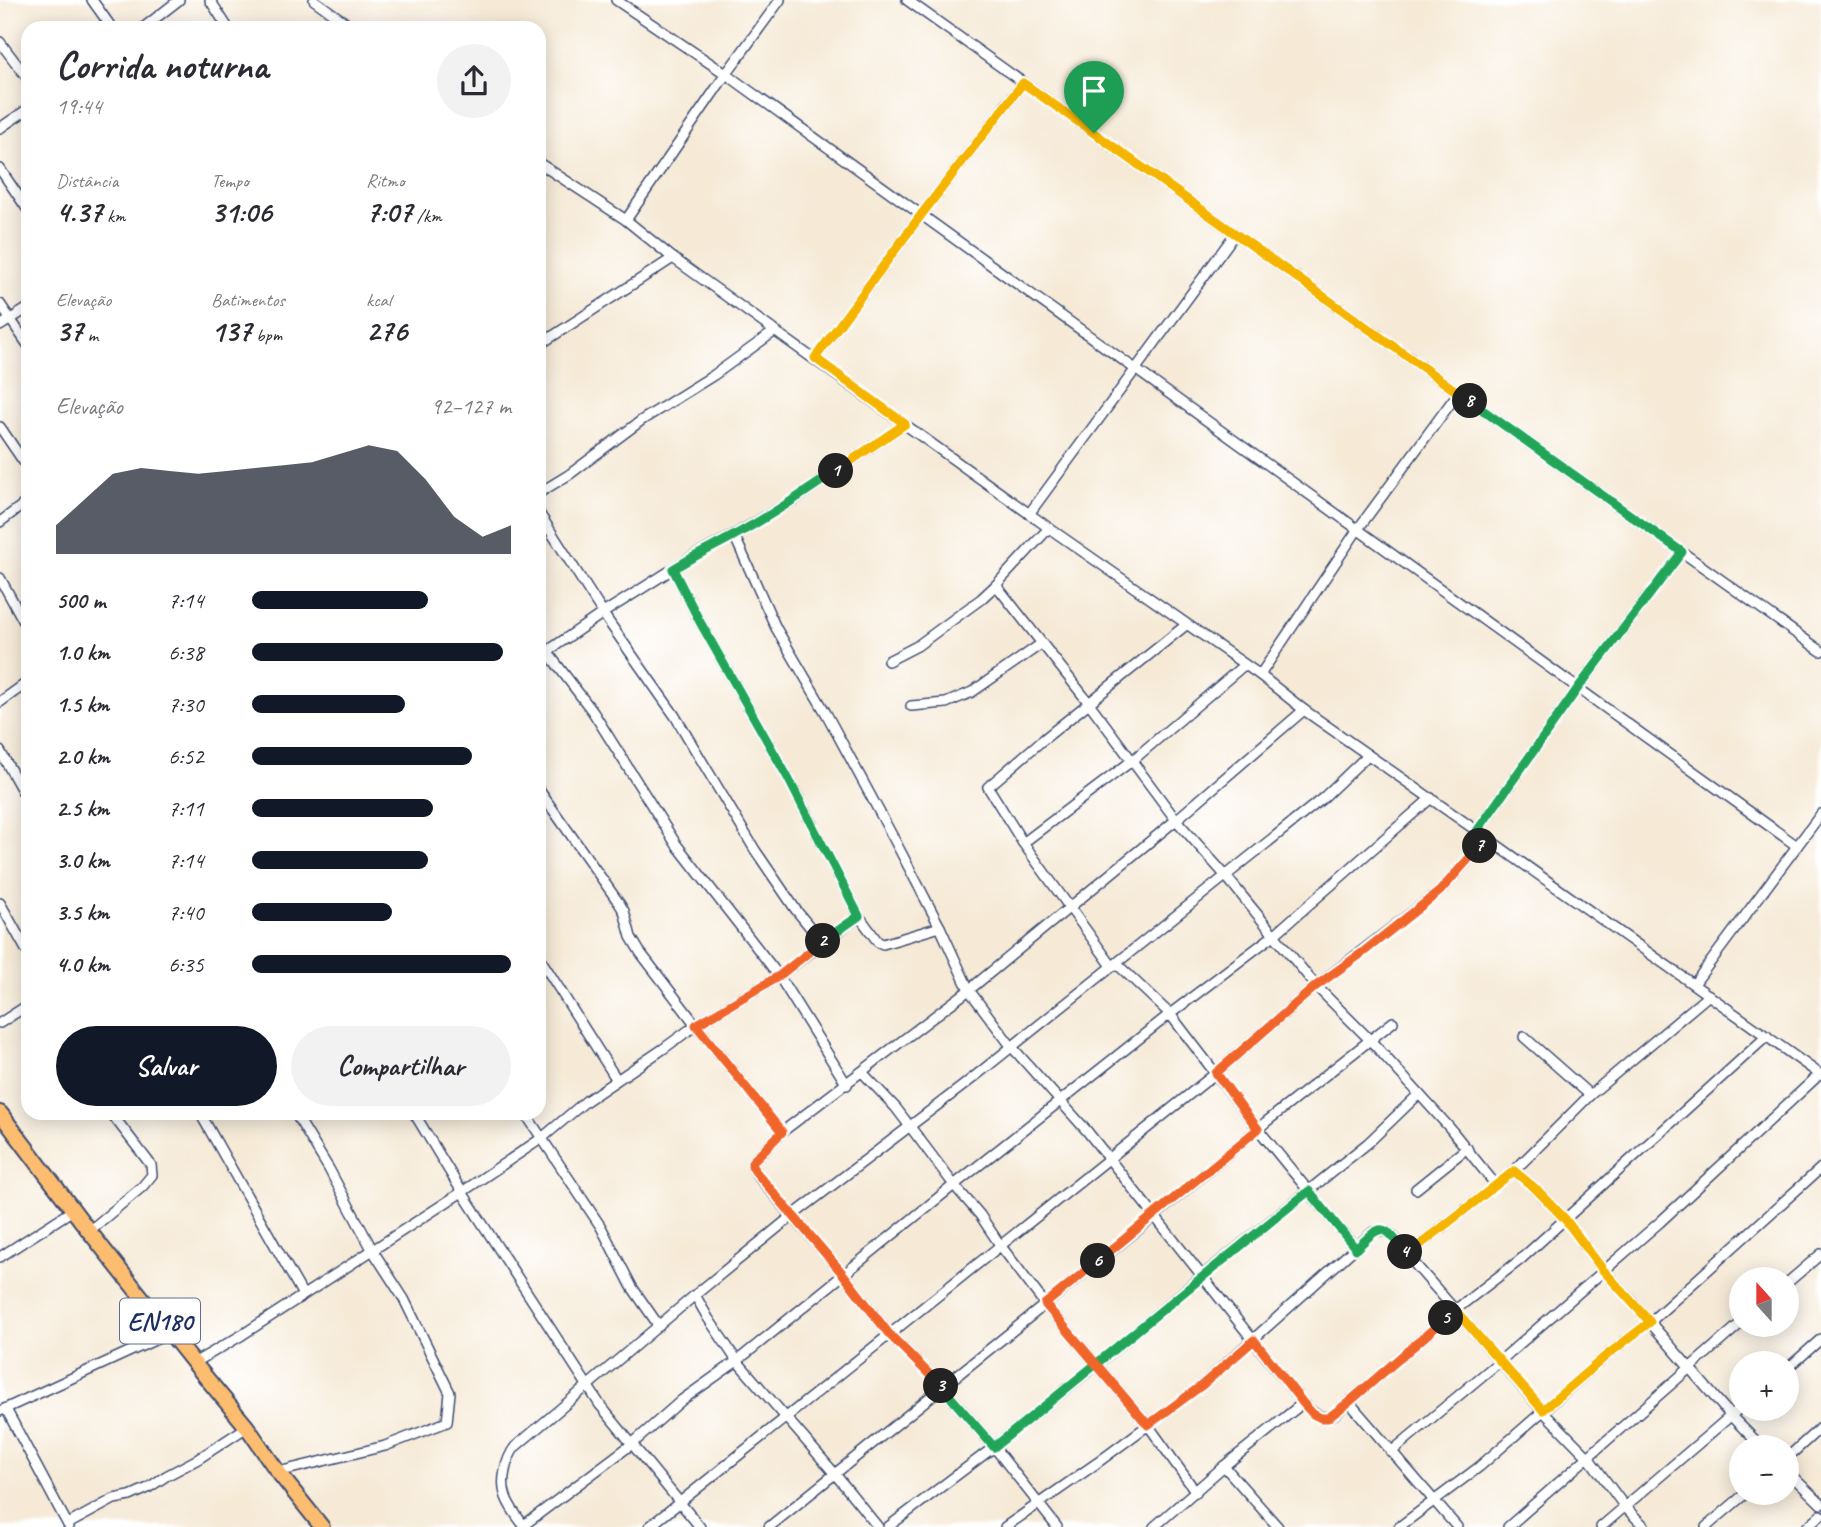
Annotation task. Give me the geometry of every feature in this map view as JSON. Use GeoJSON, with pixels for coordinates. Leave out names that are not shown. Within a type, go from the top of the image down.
{"type":"FeatureCollection","features":[{"type":"Feature","properties":{"kind":"main road","name":"EN180"},"geometry":{"type":"LineString","coordinates":[[0,1113],[89,1231],[247,1427],[278,1472],[322,1527]]}},
{"type":"Feature","properties":{"kind":"street"},"geometry":{"type":"LineString","coordinates":[[92,0],[106,21]]}},
{"type":"Feature","properties":{"kind":"street"},"geometry":{"type":"LineString","coordinates":[[151,21],[179,0]]}},
{"type":"Feature","properties":{"kind":"street"},"geometry":{"type":"LineString","coordinates":[[210,0],[224,21]]}},
{"type":"Feature","properties":{"kind":"street"},"geometry":{"type":"LineString","coordinates":[[314,0],[343,21]]}},
{"type":"Feature","properties":{"kind":"street"},"geometry":{"type":"LineString","coordinates":[[616,0],[726,74],[1797,846]]}},
{"type":"Feature","properties":{"kind":"street"},"geometry":{"type":"LineString","coordinates":[[626,220],[780,0]]}},
{"type":"Feature","properties":{"kind":"street"},"geometry":{"type":"LineString","coordinates":[[907,0],[1821,651]]}},
{"type":"Feature","properties":{"kind":"street"},"geometry":{"type":"LineString","coordinates":[[0,42],[21,70]]}},
{"type":"Feature","properties":{"kind":"street"},"geometry":{"type":"LineString","coordinates":[[815,358],[1023,83]]}},
{"type":"Feature","properties":{"kind":"street"},"geometry":{"type":"LineString","coordinates":[[0,128],[21,114]]}},
{"type":"Feature","properties":{"kind":"street"},"geometry":{"type":"LineString","coordinates":[[546,168],[626,220],[673,257],[1029,514],[1820,1074],[1660,1222],[1391,1452]]}},
{"type":"Feature","properties":{"kind":"street"},"geometry":{"type":"LineString","coordinates":[[0,169],[21,200]]}},
{"type":"Feature","properties":{"kind":"street"},"geometry":{"type":"LineString","coordinates":[[1029,514],[1235,233]]}},
{"type":"Feature","properties":{"kind":"street"},"geometry":{"type":"LineString","coordinates":[[546,340],[673,257]]}},
{"type":"Feature","properties":{"kind":"street"},"geometry":{"type":"LineString","coordinates":[[0,304],[21,335]]}},
{"type":"Feature","properties":{"kind":"street"},"geometry":{"type":"LineString","coordinates":[[0,326],[21,312]]}},
{"type":"Feature","properties":{"kind":"street"},"geometry":{"type":"LineString","coordinates":[[546,489],[642,420],[714,375],[775,331]]}},
{"type":"Feature","properties":{"kind":"street"},"geometry":{"type":"LineString","coordinates":[[1260,675],[1358,529],[1458,393]]}},
{"type":"Feature","properties":{"kind":"street"},"geometry":{"type":"LineString","coordinates":[[546,652],[692,557],[734,536],[794,500],[905,424]]}},
{"type":"Feature","properties":{"kind":"street"},"geometry":{"type":"LineString","coordinates":[[0,427],[21,458]]}},
{"type":"Feature","properties":{"kind":"street"},"geometry":{"type":"LineString","coordinates":[[0,522],[21,506]]}},
{"type":"Feature","properties":{"kind":"street"},"geometry":{"type":"LineString","coordinates":[[546,524],[603,613],[675,716],[755,850],[796,911],[822,942]]}},
{"type":"Feature","properties":{"kind":"street"},"geometry":{"type":"LineString","coordinates":[[888,661],[918,646],[981,599],[1049,528]]}},
{"type":"Feature","properties":{"kind":"street"},"geometry":{"type":"LineString","coordinates":[[734,536],[776,628],[849,756],[940,927],[969,990],[1011,1046],[1109,1158],[1303,1403],[1321,1418],[1328,1418],[1349,1402],[1455,1310],[1520,1260],[1767,1037]]}},
{"type":"Feature","properties":{"kind":"street"},"geometry":{"type":"LineString","coordinates":[[1477,831],[1578,688],[1682,552]]}},
{"type":"Feature","properties":{"kind":"street"},"geometry":{"type":"LineString","coordinates":[[673,569],[782,766],[859,916],[878,942],[883,944],[940,927]]}},
{"type":"Feature","properties":{"kind":"street"},"geometry":{"type":"LineString","coordinates":[[0,578],[21,616]]}},
{"type":"Feature","properties":{"kind":"street"},"geometry":{"type":"LineString","coordinates":[[996,585],[1133,760],[1176,820],[1316,986],[1419,1094],[1495,1184]]}},
{"type":"Feature","properties":{"kind":"street"},"geometry":{"type":"LineString","coordinates":[[1112,966],[1023,843],[988,787],[1186,625]]}},
{"type":"Feature","properties":{"kind":"street"},"geometry":{"type":"LineString","coordinates":[[911,706],[946,703],[972,692],[1041,644]]}},
{"type":"Feature","properties":{"kind":"street"},"geometry":{"type":"LineString","coordinates":[[546,657],[593,712],[676,844],[779,976],[846,1085]]}},
{"type":"Feature","properties":{"kind":"street"},"geometry":{"type":"LineString","coordinates":[[1023,843],[1133,760],[1244,665]]}},
{"type":"Feature","properties":{"kind":"street"},"geometry":{"type":"LineString","coordinates":[[0,702],[21,687]]}},
{"type":"Feature","properties":{"kind":"street"},"geometry":{"type":"LineString","coordinates":[[1057,1527],[942,1387],[889,1334],[843,1274],[752,1166],[752,1162],[782,1132],[969,990],[1176,820],[1304,710]]}},
{"type":"Feature","properties":{"kind":"street"},"geometry":{"type":"LineString","coordinates":[[0,751],[21,788]]}},
{"type":"Feature","properties":{"kind":"street"},"geometry":{"type":"LineString","coordinates":[[1368,755],[1323,798],[909,1128],[792,1216],[515,1447],[506,1466],[503,1490],[524,1526],[632,1444],[682,1400],[737,1361],[954,1185],[1274,935],[1431,798]]}},
{"type":"Feature","properties":{"kind":"street"},"geometry":{"type":"LineString","coordinates":[[546,800],[620,903],[631,937],[640,952],[782,1132]]}},
{"type":"Feature","properties":{"kind":"street"},"geometry":{"type":"LineString","coordinates":[[1694,984],[1821,814]]}},
{"type":"Feature","properties":{"kind":"street"},"geometry":{"type":"LineString","coordinates":[[649,1527],[1216,1073],[1316,986],[1440,891],[1487,839]]}},
{"type":"Feature","properties":{"kind":"street"},"geometry":{"type":"LineString","coordinates":[[0,903],[21,940]]}},
{"type":"Feature","properties":{"kind":"street"},"geometry":{"type":"LineString","coordinates":[[194,1363],[373,1251],[542,1139],[586,1101],[696,1025],[779,976],[859,916]]}},
{"type":"Feature","properties":{"kind":"street"},"geometry":{"type":"LineString","coordinates":[[1112,966],[1119,966],[1170,1014],[1258,1129],[1356,1249]]}},
{"type":"Feature","properties":{"kind":"street"},"geometry":{"type":"LineString","coordinates":[[546,968],[617,1080]]}},
{"type":"Feature","properties":{"kind":"street"},"geometry":{"type":"LineString","coordinates":[[1407,1255],[1514,1171],[1590,1096],[1709,995]]}},
{"type":"Feature","properties":{"kind":"street"},"geometry":{"type":"LineString","coordinates":[[0,1023],[21,1010]]}},
{"type":"Feature","properties":{"kind":"street"},"geometry":{"type":"LineString","coordinates":[[769,1527],[1393,1022]]}},
{"type":"Feature","properties":{"kind":"street"},"geometry":{"type":"LineString","coordinates":[[1524,1037],[1590,1096]]}},
{"type":"Feature","properties":{"kind":"street"},"geometry":{"type":"LineString","coordinates":[[862,1072],[896,1108],[954,1185],[981,1215],[1045,1304],[1148,1425],[1196,1492]]}},
{"type":"Feature","properties":{"kind":"street"},"geometry":{"type":"LineString","coordinates":[[888,1527],[994,1447],[1097,1364],[1368,1143],[1419,1094]]}},
{"type":"Feature","properties":{"kind":"street"},"geometry":{"type":"LineString","coordinates":[[89,1231],[142,1187],[152,1175],[152,1166],[116,1120]]}},
{"type":"Feature","properties":{"kind":"street"},"geometry":{"type":"LineString","coordinates":[[204,1120],[303,1295]]}},
{"type":"Feature","properties":{"kind":"street"},"geometry":{"type":"LineString","coordinates":[[278,1472],[385,1446],[447,1422],[450,1393],[404,1299],[373,1251],[299,1120]]}},
{"type":"Feature","properties":{"kind":"street"},"geometry":{"type":"LineString","coordinates":[[418,1120],[600,1405],[700,1527]]}},
{"type":"Feature","properties":{"kind":"street"},"geometry":{"type":"LineString","coordinates":[[530,1120],[601,1227],[632,1287],[659,1326]]}},
{"type":"Feature","properties":{"kind":"street"},"geometry":{"type":"LineString","coordinates":[[1416,1189],[1467,1148]]}},
{"type":"Feature","properties":{"kind":"street"},"geometry":{"type":"LineString","coordinates":[[1399,1527],[1479,1467],[1607,1355],[1650,1322],[1821,1168]]}},
{"type":"Feature","properties":{"kind":"street"},"geometry":{"type":"LineString","coordinates":[[1514,1171],[1565,1219],[1603,1270],[1729,1414]]}},
{"type":"Feature","properties":{"kind":"street"},"geometry":{"type":"LineString","coordinates":[[0,1257],[73,1210]]}},
{"type":"Feature","properties":{"kind":"street"},"geometry":{"type":"LineString","coordinates":[[1005,1527],[1201,1386],[1373,1232],[1382,1229],[1388,1231],[1543,1410],[1588,1457],[1625,1507],[1645,1527]]}},
{"type":"Feature","properties":{"kind":"street"},"geometry":{"type":"LineString","coordinates":[[1799,1273],[1821,1254]]}},
{"type":"Feature","properties":{"kind":"street"},"geometry":{"type":"LineString","coordinates":[[695,1295],[737,1361],[878,1527]]}},
{"type":"Feature","properties":{"kind":"street"},"geometry":{"type":"LineString","coordinates":[[170,1333],[3,1410],[69,1526],[114,1499],[148,1488],[247,1427]]}},
{"type":"Feature","properties":{"kind":"street"},"geometry":{"type":"LineString","coordinates":[[1508,1527],[1729,1333]]}},
{"type":"Feature","properties":{"kind":"street"},"geometry":{"type":"LineString","coordinates":[[1799,1358],[1821,1339]]}},
{"type":"Feature","properties":{"kind":"street"},"geometry":{"type":"LineString","coordinates":[[1349,1402],[1457,1527]]}},
{"type":"Feature","properties":{"kind":"street"},"geometry":{"type":"LineString","coordinates":[[1154,1527],[1224,1466],[1303,1403]]}},
{"type":"Feature","properties":{"kind":"street"},"geometry":{"type":"LineString","coordinates":[[1601,1527],[1729,1418]]}},
{"type":"Feature","properties":{"kind":"street"},"geometry":{"type":"LineString","coordinates":[[1736,1421],[1750,1435]]}},
{"type":"Feature","properties":{"kind":"street"},"geometry":{"type":"LineString","coordinates":[[1799,1447],[1821,1427]]}},
{"type":"Feature","properties":{"kind":"street"},"geometry":{"type":"LineString","coordinates":[[1224,1466],[1278,1527]]}},
{"type":"Feature","properties":{"kind":"street"},"geometry":{"type":"LineString","coordinates":[[1799,1483],[1821,1504]]}},
{"type":"Feature","properties":{"kind":"street"},"geometry":{"type":"LineString","coordinates":[[1706,1527],[1732,1505]]}},
{"type":"Feature","properties":{"kind":"street"},"geometry":{"type":"LineString","coordinates":[[1807,1527],[1821,1515]]}},
{"type":"Feature","properties":{"kind":"route"},"geometry":{"type":"LineString","coordinates":[[1094,133],[1023,83],[815,358],[905,424],[794,500],[673,569],[787,776],[859,916],[779,976],[696,1025],[782,1132],[752,1162],[757,1175],[843,1274],[889,1334],[942,1387],[994,1447],[1097,1364],[1202,1276],[1309,1191],[1356,1249],[1373,1232],[1382,1229],[1388,1231],[1407,1255],[1514,1171],[1565,1219],[1603,1270],[1650,1322],[1543,1410],[1455,1310],[1328,1418],[1313,1414],[1254,1340],[1201,1386],[1148,1425],[1097,1364],[1045,1304],[1258,1129],[1216,1073],[1316,986],[1440,891],[1487,839],[1477,831],[1578,688],[1682,552],[1094,133]]}}]}
